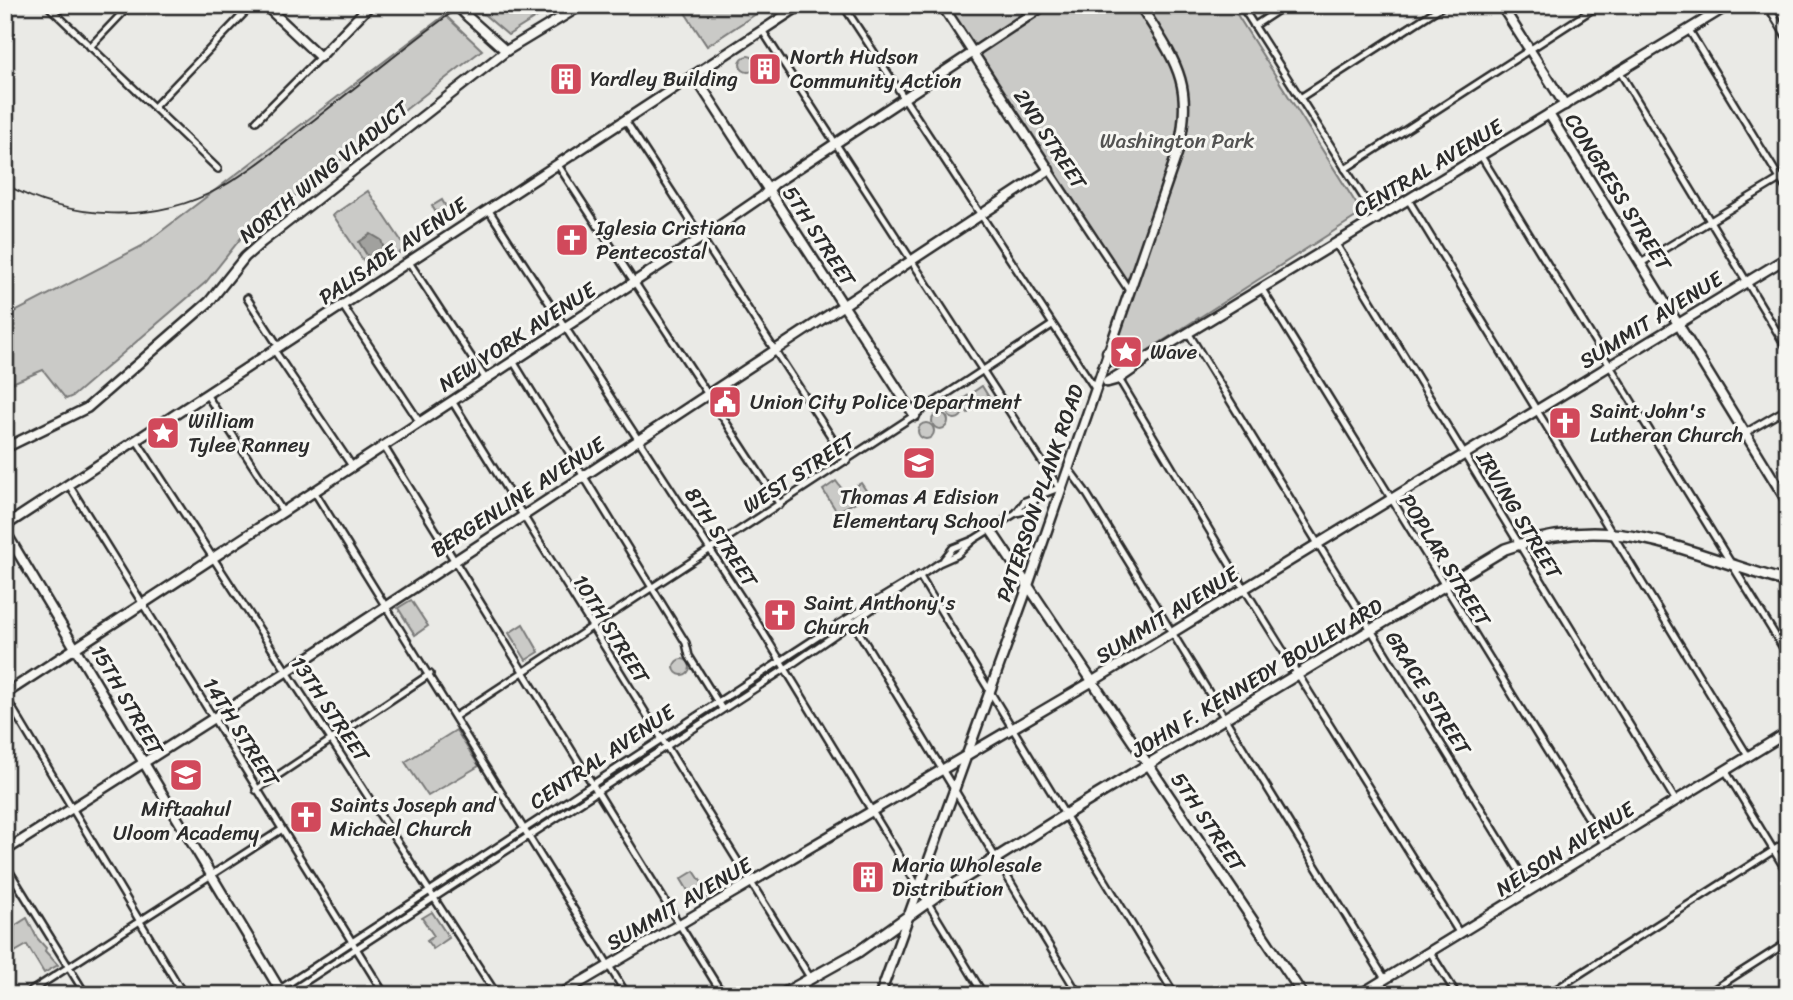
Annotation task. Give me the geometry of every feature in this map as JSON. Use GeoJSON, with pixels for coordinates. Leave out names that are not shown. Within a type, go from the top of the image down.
{"type":"FeatureCollection","features":[{"type":"Feature","properties":{"kind":"main road","name":"JOHN F. KENNEDY BOULEVARD"},"geometry":{"type":"LineString","coordinates":[[786,993],[858,952],[927,902],[1066,814],[1491,556],[1518,544],[1564,533],[1611,531],[1646,537],[1788,582]]}},
{"type":"Feature","properties":{"kind":"street"},"geometry":{"type":"LineString","coordinates":[[47,5],[218,169]]}},
{"type":"Feature","properties":{"kind":"street"},"geometry":{"type":"LineString","coordinates":[[90,47],[130,5]]}},
{"type":"Feature","properties":{"kind":"street"},"geometry":{"type":"LineString","coordinates":[[154,107],[252,5]]}},
{"type":"Feature","properties":{"kind":"street"},"geometry":{"type":"LineString","coordinates":[[265,5],[320,57]]}},
{"type":"Feature","properties":{"kind":"street"},"geometry":{"type":"LineString","coordinates":[[257,121],[370,5]]}},
{"type":"Feature","properties":{"kind":"street"},"geometry":{"type":"LineString","coordinates":[[456,5],[506,51]]}},
{"type":"Feature","properties":{"kind":"street","name":"NORTH WING VIADUCT"},"geometry":{"type":"LineString","coordinates":[[5,448],[73,416],[113,386],[209,302],[262,242],[506,51],[582,5]]}},
{"type":"Feature","properties":{"kind":"street","name":"PALISADE AVENUE"},"geometry":{"type":"LineString","coordinates":[[5,528],[801,5]]}},
{"type":"Feature","properties":{"kind":"street"},"geometry":{"type":"LineString","coordinates":[[843,5],[1094,387]]}},
{"type":"Feature","properties":{"kind":"street","name":"2ND STREET"},"geometry":{"type":"LineString","coordinates":[[942,5],[1130,292]]}},
{"type":"Feature","properties":{"kind":"street","name":"NEW YORK AVENUE"},"geometry":{"type":"LineString","coordinates":[[5,695],[702,237],[1045,5]]}},
{"type":"Feature","properties":{"kind":"street","name":"PATERSON PLANK ROAD"},"geometry":{"type":"LineString","coordinates":[[883,993],[1174,162],[1186,110],[1176,62],[1140,5]]}},
{"type":"Feature","properties":{"kind":"street"},"geometry":{"type":"LineString","coordinates":[[1241,5],[1378,220]]}},
{"type":"Feature","properties":{"kind":"street"},"geometry":{"type":"LineString","coordinates":[[1254,26],[1286,5]]}},
{"type":"Feature","properties":{"kind":"street"},"geometry":{"type":"LineString","coordinates":[[1300,98],[1444,5]]}},
{"type":"Feature","properties":{"kind":"street","name":"CONGRESS STREET"},"geometry":{"type":"LineString","coordinates":[[1501,5],[1565,105]]}},
{"type":"Feature","properties":{"kind":"street"},"geometry":{"type":"LineString","coordinates":[[1345,169],[1599,5]]}},
{"type":"Feature","properties":{"kind":"street","name":"CENTRAL AVENUE"},"geometry":{"type":"LineString","coordinates":[[1107,382],[1129,366],[1189,334],[1729,5]]}},
{"type":"Feature","properties":{"kind":"street"},"geometry":{"type":"LineString","coordinates":[[1767,5],[1788,39]]}},
{"type":"Feature","properties":{"kind":"street"},"geometry":{"type":"LineString","coordinates":[[762,30],[1059,488]]}},
{"type":"Feature","properties":{"kind":"street"},"geometry":{"type":"LineString","coordinates":[[1689,30],[1788,192]]}},
{"type":"Feature","properties":{"kind":"street"},"geometry":{"type":"LineString","coordinates":[[1620,72],[1788,350]]}},
{"type":"Feature","properties":{"kind":"street","name":"5TH STREET"},"geometry":{"type":"LineString","coordinates":[[694,75],[915,416]]}},
{"type":"Feature","properties":{"kind":"street","name":"CONGRESS STREET"},"geometry":{"type":"LineString","coordinates":[[1549,114],[1788,503]]}},
{"type":"Feature","properties":{"kind":"street"},"geometry":{"type":"LineString","coordinates":[[625,121],[847,461]]}},
{"type":"Feature","properties":{"kind":"street"},"geometry":{"type":"LineString","coordinates":[[1481,156],[1788,656]]}},
{"type":"Feature","properties":{"kind":"street"},"geometry":{"type":"LineString","coordinates":[[558,164],[780,505]]}},
{"type":"Feature","properties":{"kind":"street","name":"BERGENLINE AVENUE"},"geometry":{"type":"LineString","coordinates":[[5,851],[286,672],[1049,170]]}},
{"type":"Feature","properties":{"kind":"street"},"geometry":{"type":"LineString","coordinates":[[1641,262],[1788,174]]}},
{"type":"Feature","properties":{"kind":"street"},"geometry":{"type":"LineString","coordinates":[[1409,201],[1748,756]]}},
{"type":"Feature","properties":{"kind":"street","name":"8TH STREET"},"geometry":{"type":"LineString","coordinates":[[488,209],[785,668],[984,995]]}},
{"type":"Feature","properties":{"kind":"street","name":"IRVING STREET"},"geometry":{"type":"LineString","coordinates":[[1336,244],[1676,801]]}},
{"type":"Feature","properties":{"kind":"street","name":"SUMMIT AVENUE"},"geometry":{"type":"LineString","coordinates":[[559,995],[1093,681],[1788,257]]}},
{"type":"Feature","properties":{"kind":"street"},"geometry":{"type":"LineString","coordinates":[[409,262],[485,379]]}},
{"type":"Feature","properties":{"kind":"street","name":"POPLAR STREET"},"geometry":{"type":"LineString","coordinates":[[1262,289],[1389,499],[1605,845]]}},
{"type":"Feature","properties":{"kind":"street"},"geometry":{"type":"LineString","coordinates":[[247,298],[352,466]]}},
{"type":"Feature","properties":{"kind":"street"},"geometry":{"type":"LineString","coordinates":[[343,306],[419,421]]}},
{"type":"Feature","properties":{"kind":"street","name":"WEST STREET"},"geometry":{"type":"LineString","coordinates":[[456,716],[1052,325]]}},
{"type":"Feature","properties":{"kind":"street","name":"GRACE STREET"},"geometry":{"type":"LineString","coordinates":[[1189,334],[1531,890]]}},
{"type":"Feature","properties":{"kind":"street"},"geometry":{"type":"LineString","coordinates":[[1107,352],[1112,360],[1129,366]]}},
{"type":"Feature","properties":{"kind":"street","name":"CENTRAL AVENUE"},"geometry":{"type":"LineString","coordinates":[[1094,387],[1119,379],[1143,360]]}},
{"type":"Feature","properties":{"kind":"street"},"geometry":{"type":"LineString","coordinates":[[513,361],[585,475],[722,709]]}},
{"type":"Feature","properties":{"kind":"street"},"geometry":{"type":"LineString","coordinates":[[1119,379],[1244,588],[1460,934]]}},
{"type":"Feature","properties":{"kind":"street"},"geometry":{"type":"LineString","coordinates":[[206,394],[282,512]]}},
{"type":"Feature","properties":{"kind":"street","name":"10TH STREET"},"geometry":{"type":"LineString","coordinates":[[452,401],[811,979]]}},
{"type":"Feature","properties":{"kind":"street"},"geometry":{"type":"LineString","coordinates":[[1745,433],[1788,408]]}},
{"type":"Feature","properties":{"kind":"street","name":"13TH STREET"},"geometry":{"type":"LineString","coordinates":[[137,441],[497,995]]}},
{"type":"Feature","properties":{"kind":"street"},"geometry":{"type":"LineString","coordinates":[[383,445],[723,995]]}},
{"type":"Feature","properties":{"kind":"street"},"geometry":{"type":"LineString","coordinates":[[1068,468],[1226,718],[1385,979]]}},
{"type":"Feature","properties":{"kind":"street","name":"14TH STREET"},"geometry":{"type":"LineString","coordinates":[[69,485],[385,995]]}},
{"type":"Feature","properties":{"kind":"street","name":"CENTRAL AVENUE"},"geometry":{"type":"LineString","coordinates":[[271,995],[283,993],[356,948],[666,747],[785,668],[903,582],[944,559],[963,542],[973,540],[1016,513],[1025,501],[1059,488]]}},
{"type":"Feature","properties":{"kind":"street"},"geometry":{"type":"LineString","coordinates":[[314,491],[627,995]]}},
{"type":"Feature","properties":{"kind":"street","name":"15TH STREET"},"geometry":{"type":"LineString","coordinates":[[5,528],[143,764],[283,993]]}},
{"type":"Feature","properties":{"kind":"street","name":"5TH STREET"},"geometry":{"type":"LineString","coordinates":[[990,529],[1303,995]]}},
{"type":"Feature","properties":{"kind":"street"},"geometry":{"type":"LineString","coordinates":[[919,575],[1175,995]]}},
{"type":"Feature","properties":{"kind":"street"},"geometry":{"type":"LineString","coordinates":[[851,620],[1079,995]]}},
{"type":"Feature","properties":{"kind":"street","name":"CENTRAL AVENUE"},"geometry":{"type":"LineString","coordinates":[[283,993],[352,942],[593,783],[780,661],[851,620]]}},
{"type":"Feature","properties":{"kind":"street"},"geometry":{"type":"LineString","coordinates":[[256,790],[430,674]]}},
{"type":"Feature","properties":{"kind":"street"},"geometry":{"type":"LineString","coordinates":[[5,695],[184,995]]}},
{"type":"Feature","properties":{"kind":"street","name":"NELSON AVENUE"},"geometry":{"type":"LineString","coordinates":[[1359,995],[1788,732]]}},
{"type":"Feature","properties":{"kind":"street"},"geometry":{"type":"LineString","coordinates":[[1725,770],[1788,874]]}},
{"type":"Feature","properties":{"kind":"street"},"geometry":{"type":"LineString","coordinates":[[25,995],[281,830]]}},
{"type":"Feature","properties":{"kind":"street"},"geometry":{"type":"LineString","coordinates":[[1547,995],[1788,841]]}},
{"type":"Feature","properties":{"kind":"street"},"geometry":{"type":"LineString","coordinates":[[5,864],[86,995]]}},
{"type":"Feature","properties":{"kind":"street"},"geometry":{"type":"LineString","coordinates":[[1705,995],[1788,942]]}},
{"type":"Feature","properties":{"kind":"street"},"geometry":{"type":"LineString","coordinates":[[1430,952],[1457,995]]}},
{"type":"Feature","properties":{"kind":"green space"},"geometry":{"type":"Polygon","coordinates":[[[486,5],[556,5],[508,35],[479,10],[486,5]]]}},
{"type":"Feature","properties":{"kind":"green space"},"geometry":{"type":"Polygon","coordinates":[[[680,5],[768,5],[768,6],[707,46],[680,5]]]}},
{"type":"Feature","properties":{"kind":"green space","name":"Washington Park"},"geometry":{"type":"Polygon","coordinates":[[[947,5],[1134,5],[1136,9],[1142,5],[1231,5],[1362,213],[1130,362],[1117,359],[1114,350],[1132,290],[947,5]]]}},
{"type":"Feature","properties":{"kind":"green space"},"geometry":{"type":"Polygon","coordinates":[[[445,15],[482,50],[241,238],[206,282],[73,396],[66,399],[43,370],[5,386],[5,317],[142,246],[445,15]]]}},
{"type":"Feature","properties":{"kind":"green space"},"geometry":{"type":"Polygon","coordinates":[[[748,56],[754,58],[754,70],[748,72],[742,70],[740,64],[742,58],[748,56]]]}},
{"type":"Feature","properties":{"kind":"green space"},"geometry":{"type":"Polygon","coordinates":[[[368,191],[406,248],[371,272],[333,215],[368,191]]]}},
{"type":"Feature","properties":{"kind":"green space"},"geometry":{"type":"Polygon","coordinates":[[[442,200],[452,217],[443,224],[432,206],[442,200]]]}},
{"type":"Feature","properties":{"kind":"green space"},"geometry":{"type":"Polygon","coordinates":[[[982,386],[990,399],[968,413],[960,401],[982,386]]]}},
{"type":"Feature","properties":{"kind":"green space"},"geometry":{"type":"Polygon","coordinates":[[[955,403],[961,405],[961,417],[955,419],[949,417],[947,411],[949,405],[955,403]]]}},
{"type":"Feature","properties":{"kind":"green space"},"geometry":{"type":"Polygon","coordinates":[[[937,413],[943,413],[948,421],[946,427],[937,429],[932,424],[932,418],[937,413]]]}},
{"type":"Feature","properties":{"kind":"green space"},"geometry":{"type":"Polygon","coordinates":[[[926,423],[932,425],[932,437],[926,439],[920,437],[918,431],[920,425],[926,423]]]}},
{"type":"Feature","properties":{"kind":"green space"},"geometry":{"type":"Polygon","coordinates":[[[836,481],[851,501],[846,492],[861,483],[869,495],[837,512],[823,490],[836,481]]]}},
{"type":"Feature","properties":{"kind":"green space"},"geometry":{"type":"Polygon","coordinates":[[[411,600],[428,626],[415,635],[398,608],[411,600]]]}},
{"type":"Feature","properties":{"kind":"green space"},"geometry":{"type":"Polygon","coordinates":[[[523,624],[539,652],[526,660],[509,633],[523,624]]]}},
{"type":"Feature","properties":{"kind":"green space"},"geometry":{"type":"Polygon","coordinates":[[[682,659],[688,661],[688,673],[682,675],[676,673],[674,667],[676,661],[682,659]]]}},
{"type":"Feature","properties":{"kind":"green space"},"geometry":{"type":"Polygon","coordinates":[[[456,730],[479,766],[428,796],[405,762],[456,730]]]}},
{"type":"Feature","properties":{"kind":"green space"},"geometry":{"type":"Polygon","coordinates":[[[694,871],[710,895],[696,904],[681,879],[694,871]]]}},
{"type":"Feature","properties":{"kind":"green space"},"geometry":{"type":"Polygon","coordinates":[[[432,912],[449,938],[433,949],[427,941],[434,936],[422,918],[432,912]]]}},
{"type":"Feature","properties":{"kind":"green space"},"geometry":{"type":"Polygon","coordinates":[[[27,918],[37,938],[46,948],[45,951],[58,965],[44,973],[27,945],[13,953],[5,941],[5,932],[27,918]]]}},
{"type":"Feature","properties":{"kind":"shaded area"},"geometry":{"type":"Polygon","coordinates":[[[371,234],[381,240],[386,255],[373,265],[359,242],[371,234]]]}},
{"type":"Feature","properties":{"kind":"tram line"},"geometry":{"type":"LineString","coordinates":[[5,184],[56,205],[84,211],[140,212],[195,200],[233,181],[257,164],[462,5]]}},
{"type":"Feature","properties":{"kind":"place","name":"North Hudson Community Action"},"geometry":{"type":"Point","coordinates":[765,69]}},
{"type":"Feature","properties":{"kind":"place","name":"Yardley Building"},"geometry":{"type":"Point","coordinates":[566,79]}},
{"type":"Feature","properties":{"kind":"place","name":"Iglesia Cristiana Pentecostal"},"geometry":{"type":"Point","coordinates":[572,240]}},
{"type":"Feature","properties":{"kind":"place","name":"Wave"},"geometry":{"type":"Point","coordinates":[1126,352]}},
{"type":"Feature","properties":{"kind":"place","name":"Union City Police Department"},"geometry":{"type":"Point","coordinates":[725,402]}},
{"type":"Feature","properties":{"kind":"place","name":"Saint John's Lutheran Church"},"geometry":{"type":"Point","coordinates":[1565,423]}},
{"type":"Feature","properties":{"kind":"place","name":"William Tylee Ranney"},"geometry":{"type":"Point","coordinates":[163,433]}},
{"type":"Feature","properties":{"kind":"place","name":"Thomas A Edision Elementary School"},"geometry":{"type":"Point","coordinates":[919,463]}},
{"type":"Feature","properties":{"kind":"place","name":"Saint Anthony's Church"},"geometry":{"type":"Point","coordinates":[780,615]}},
{"type":"Feature","properties":{"kind":"place","name":"Miftaahul Uloom Academy"},"geometry":{"type":"Point","coordinates":[186,775]}},
{"type":"Feature","properties":{"kind":"place","name":"Saints Joseph and Michael Church"},"geometry":{"type":"Point","coordinates":[306,817]}},
{"type":"Feature","properties":{"kind":"place","name":"Maria Wholesale Distribution"},"geometry":{"type":"Point","coordinates":[868,877]}}]}
